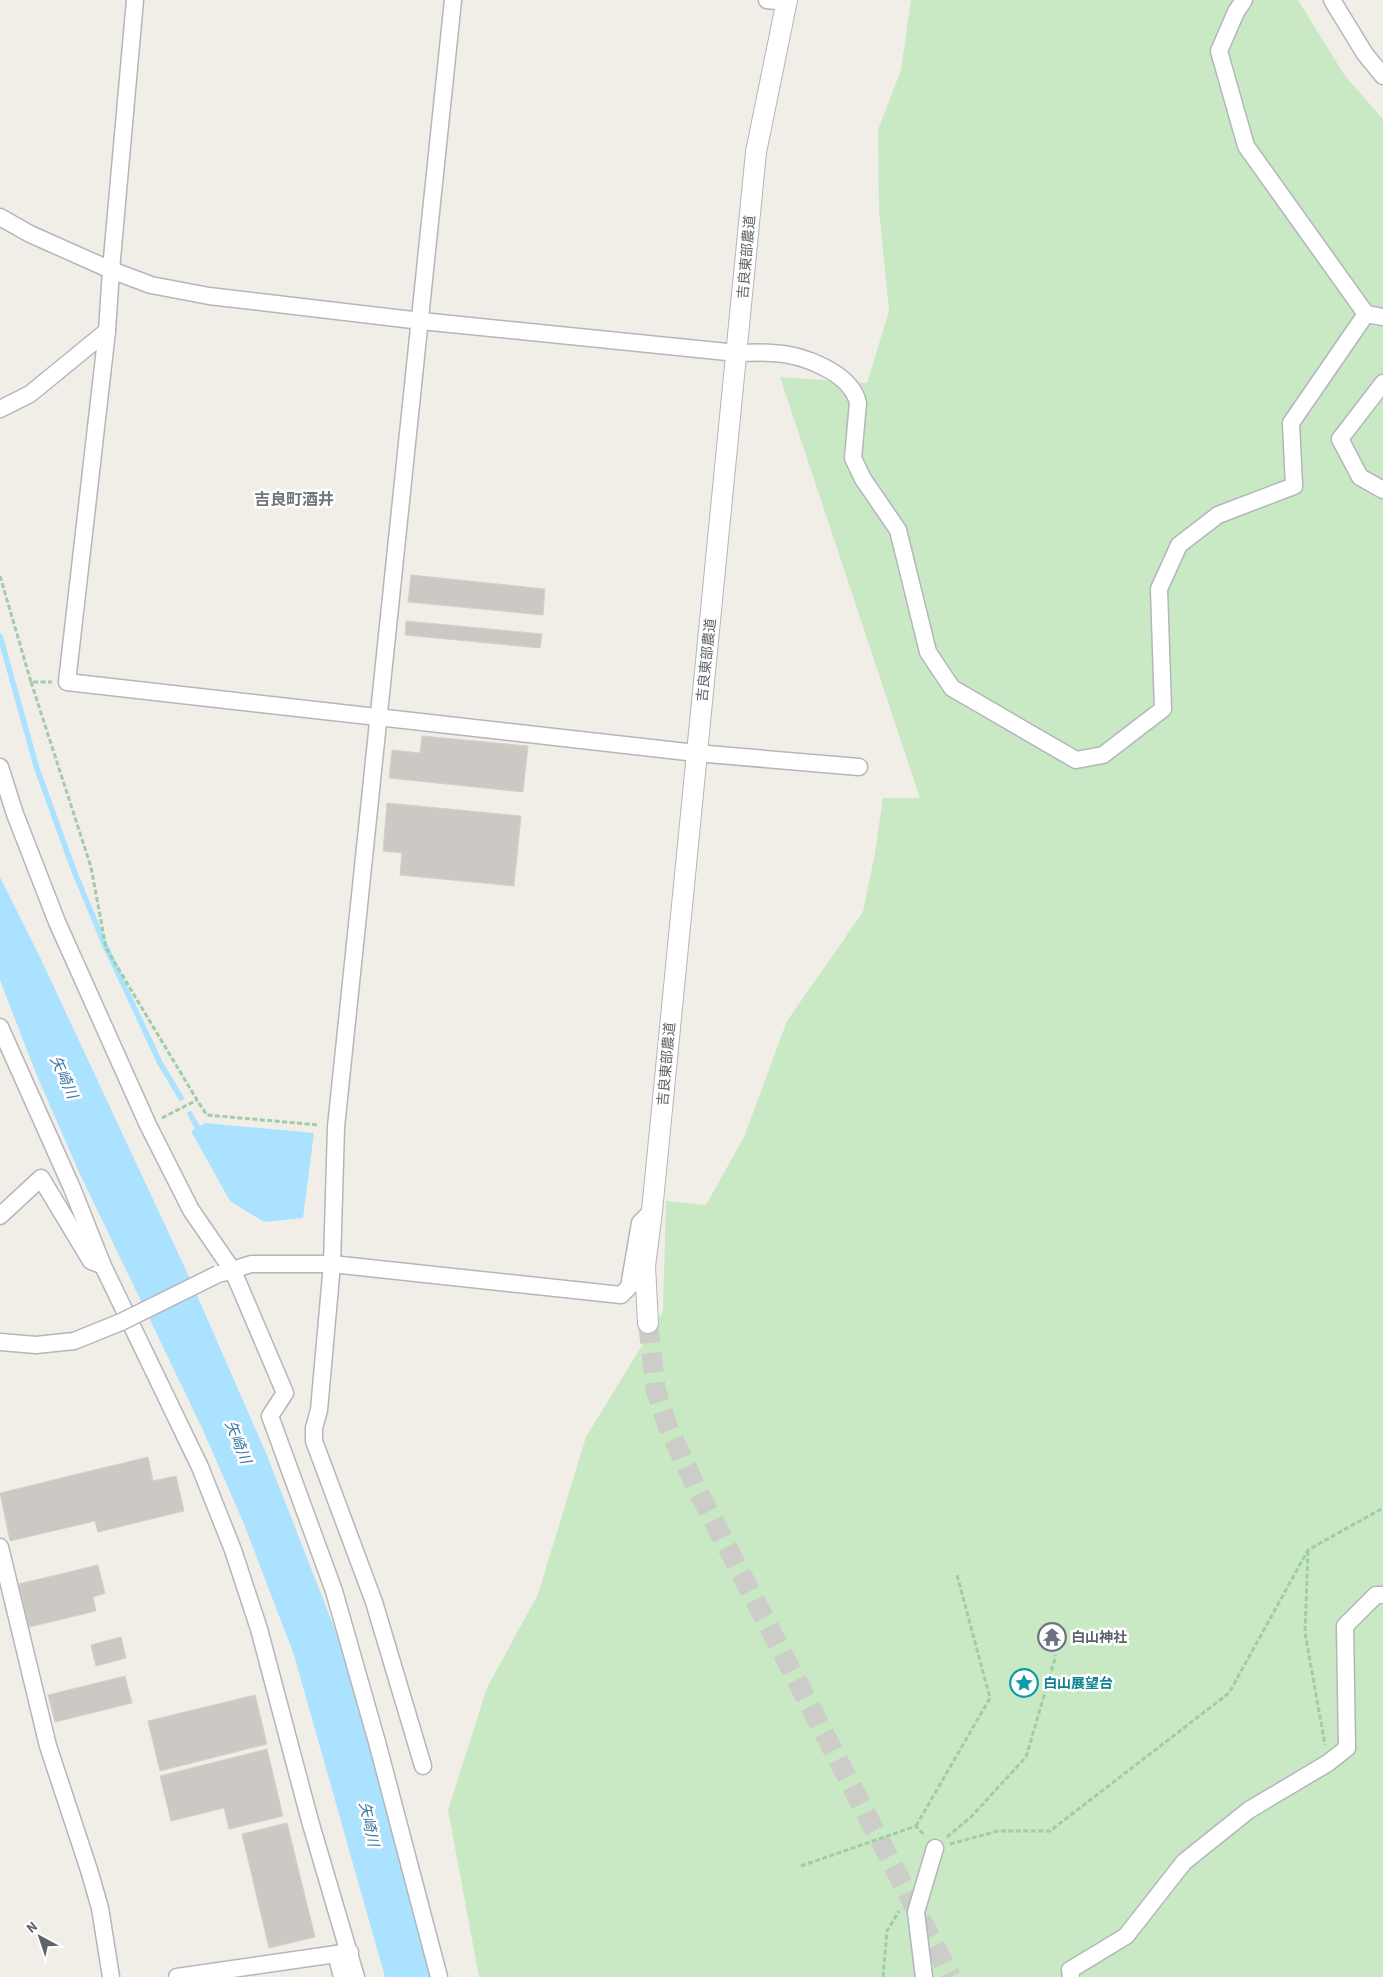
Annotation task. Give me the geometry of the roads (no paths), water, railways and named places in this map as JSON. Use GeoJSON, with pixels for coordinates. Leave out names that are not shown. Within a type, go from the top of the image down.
{"type":"FeatureCollection","features":[{"type":"Feature","properties":{"kind":"street"},"geometry":{"type":"LineString","coordinates":[[135,0],[107,331],[66,682],[696,753],[858,767]]}},
{"type":"Feature","properties":{"kind":"street"},"geometry":{"type":"LineString","coordinates":[[423,1766],[374,1602],[314,1441],[314,1428],[319,1410],[332,1264],[336,1127],[453,0]]}},
{"type":"Feature","properties":{"kind":"street"},"geometry":{"type":"LineString","coordinates":[[1244,0],[1236,12],[1219,51],[1246,146],[1366,314],[1383,316]]}},
{"type":"Feature","properties":{"kind":"street"},"geometry":{"type":"LineString","coordinates":[[1332,0],[1365,54],[1383,76]]}},
{"type":"Feature","properties":{"kind":"street","name":"吉良東部農道"},"geometry":{"type":"LineString","coordinates":[[648,1323],[645,1266],[652,1211],[756,152],[780,1]]}},
{"type":"Feature","properties":{"kind":"street"},"geometry":{"type":"LineString","coordinates":[[0,217],[30,234],[111,270],[151,285],[209,296],[421,321],[737,353],[774,352],[826,367],[844,380],[856,395],[858,403],[853,458],[863,479],[898,530],[928,652],[952,688],[1076,760],[1103,755],[1163,709],[1159,589],[1179,545],[1218,515],[1294,486],[1291,423],[1366,314]]}},
{"type":"Feature","properties":{"kind":"street"},"geometry":{"type":"LineString","coordinates":[[0,409],[30,394],[107,331]]}},
{"type":"Feature","properties":{"kind":"street"},"geometry":{"type":"LineString","coordinates":[[1383,383],[1340,439],[1360,477],[1383,490]]}},
{"type":"Feature","properties":{"kind":"street"},"geometry":{"type":"LineString","coordinates":[[0,767],[15,814],[57,922],[148,1125],[191,1210],[226,1273],[285,1392],[270,1416],[334,1591],[439,1977]]}},
{"type":"Feature","properties":{"kind":"street"},"geometry":{"type":"LineString","coordinates":[[0,1027],[72,1188],[103,1266],[200,1467],[234,1550],[259,1629],[343,1953],[356,1977]]}},
{"type":"Feature","properties":{"kind":"street"},"geometry":{"type":"LineString","coordinates":[[0,1216],[41,1178],[91,1261],[103,1266]]}},
{"type":"Feature","properties":{"kind":"street"},"geometry":{"type":"LineString","coordinates":[[0,1342],[36,1345],[74,1341],[121,1322],[226,1273],[251,1264],[332,1264],[621,1295],[629,1287],[640,1224],[652,1211]]}},
{"type":"Feature","properties":{"kind":"street"},"geometry":{"type":"LineString","coordinates":[[0,1547],[48,1746],[100,1908],[110,1977]]}},
{"type":"Feature","properties":{"kind":"street"},"geometry":{"type":"LineString","coordinates":[[1071,1977],[1070,1970],[1126,1936],[1184,1862],[1249,1810],[1328,1763],[1347,1748],[1345,1626],[1376,1595],[1383,1595]]}},
{"type":"Feature","properties":{"kind":"street"},"geometry":{"type":"LineString","coordinates":[[924,1977],[916,1912],[935,1848]]}},
{"type":"Feature","properties":{"kind":"street"},"geometry":{"type":"LineString","coordinates":[[177,1977],[343,1953]]}},
{"type":"Feature","properties":{"kind":"street"},"geometry":{"type":"LineString","coordinates":[[342,1977],[343,1953]]}},
{"type":"Feature","properties":{"kind":"water","name":"矢崎川"},"geometry":{"type":"Polygon","coordinates":[[[0,877],[39,955],[186,1270],[266,1453],[353,1676],[432,1977],[385,1977],[294,1655],[244,1524],[202,1428],[78,1170],[35,1071],[0,980],[0,877]]]}},
{"type":"Feature","properties":{"kind":"water"},"geometry":{"type":"Polygon","coordinates":[[[205,1123],[314,1133],[303,1218],[264,1222],[230,1201],[191,1131],[205,1123]]]}},
{"type":"Feature","properties":{"kind":"waterway"},"geometry":{"type":"LineString","coordinates":[[0,636],[37,769],[74,871],[104,943],[160,1063],[181,1098]]}},
{"type":"Feature","properties":{"kind":"waterway"},"geometry":{"type":"LineString","coordinates":[[190,1114],[200,1132]]}},
{"type":"Feature","properties":{"kind":"tunnel"},"geometry":{"type":"LineString","coordinates":[[648,1323],[656,1391],[668,1427],[696,1487],[951,1977]]}},
{"type":"Feature","properties":{"kind":"place","name":"白山神社"},"geometry":{"type":"Point","coordinates":[1052,1637]}},
{"type":"Feature","properties":{"kind":"place","name":"白山展望台"},"geometry":{"type":"Point","coordinates":[1024,1683]}},
{"type":"Feature","properties":{"kind":"district","name":"吉良町酒井"},"geometry":{"type":"Point","coordinates":[294,499]}}]}
